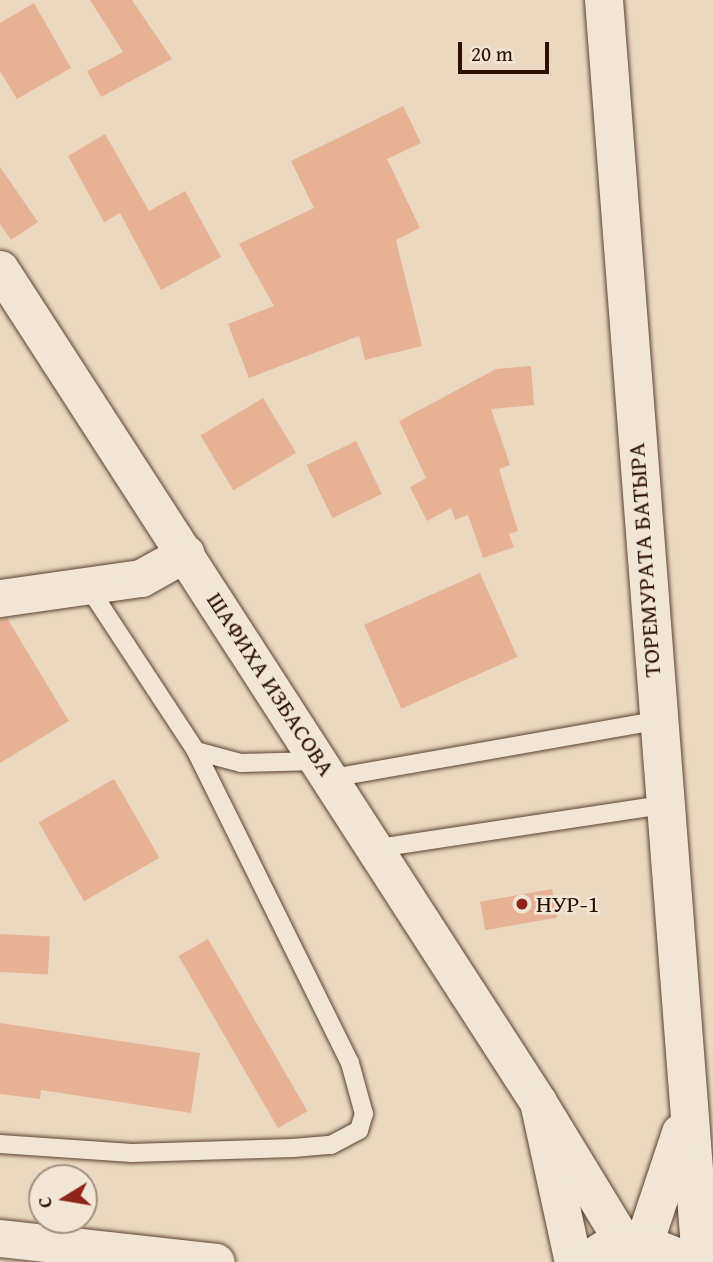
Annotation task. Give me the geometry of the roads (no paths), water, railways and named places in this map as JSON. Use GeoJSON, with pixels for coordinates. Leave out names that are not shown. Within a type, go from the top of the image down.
{"type":"FeatureCollection","features":[{"type":"Feature","properties":{"kind":"street","name":"ТОРЕМУРАТА БАТЫРА"},"geometry":{"type":"LineString","coordinates":[[604,0],[685,1121],[701,1262]]}},
{"type":"Feature","properties":{"kind":"street","name":"ШАФИХА ИЗБАСОВА"},"geometry":{"type":"LineString","coordinates":[[0,269],[327,769],[538,1102],[635,1244]]}},
{"type":"Feature","properties":{"kind":"street"},"geometry":{"type":"LineString","coordinates":[[0,598],[142,578],[186,553]]}},
{"type":"Feature","properties":{"kind":"street"},"geometry":{"type":"LineString","coordinates":[[538,1102],[573,1262]]}},
{"type":"Feature","properties":{"kind":"street"},"geometry":{"type":"LineString","coordinates":[[635,1244],[685,1121]]}},
{"type":"Feature","properties":{"kind":"street"},"geometry":{"type":"LineString","coordinates":[[0,1238],[66,1254],[216,1262]]}},
{"type":"Feature","properties":{"kind":"street"},"geometry":{"type":"LineString","coordinates":[[585,1262],[635,1244],[689,1262]]}},
{"type":"Feature","properties":{"kind":"lane"},"geometry":{"type":"LineString","coordinates":[[0,1144],[132,1153],[293,1148],[331,1144],[359,1130],[364,1114],[350,1063],[196,751],[88,585]]}},
{"type":"Feature","properties":{"kind":"lane"},"geometry":{"type":"LineString","coordinates":[[196,751],[242,763],[327,769],[656,721]]}},
{"type":"Feature","properties":{"kind":"lane"},"geometry":{"type":"LineString","coordinates":[[378,848],[662,805]]}},
{"type":"Feature","properties":{"kind":"place","name":"НУР-1"},"geometry":{"type":"Point","coordinates":[522,904]}}]}
